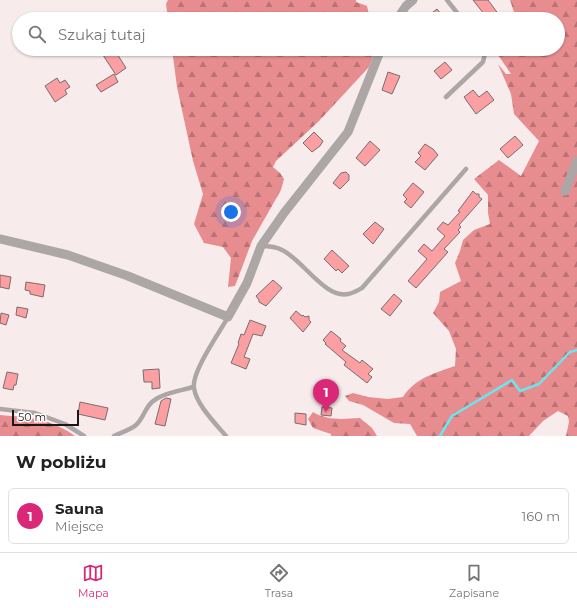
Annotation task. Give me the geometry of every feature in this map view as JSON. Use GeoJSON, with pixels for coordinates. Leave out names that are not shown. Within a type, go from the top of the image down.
{"type":"FeatureCollection","features":[{"type":"Feature","properties":{"kind":"street"},"geometry":{"type":"LineString","coordinates":[[402,12],[413,0]]}},
{"type":"Feature","properties":{"kind":"street"},"geometry":{"type":"LineString","coordinates":[[0,239],[68,255],[128,276],[228,317],[247,283],[261,246],[284,213],[348,132],[377,56]]}},
{"type":"Feature","properties":{"kind":"street"},"geometry":{"type":"LineString","coordinates":[[565,191],[577,160]]}},
{"type":"Feature","properties":{"kind":"lane"},"geometry":{"type":"LineString","coordinates":[[447,0],[456,12]]}},
{"type":"Feature","properties":{"kind":"lane"},"geometry":{"type":"LineString","coordinates":[[446,97],[483,62],[484,56]]}},
{"type":"Feature","properties":{"kind":"lane"},"geometry":{"type":"LineString","coordinates":[[261,246],[273,246],[283,250],[298,260],[323,285],[333,292],[342,295],[356,292],[362,288],[466,168]]}},
{"type":"Feature","properties":{"kind":"lane"},"geometry":{"type":"LineString","coordinates":[[226,436],[200,403],[193,387],[195,377],[201,363],[228,317]]}},
{"type":"Feature","properties":{"kind":"lane"},"geometry":{"type":"LineString","coordinates":[[114,436],[136,425],[153,401],[193,387]]}},
{"type":"Feature","properties":{"kind":"lane"},"geometry":{"type":"LineString","coordinates":[[0,409],[35,414],[65,424],[84,436]]}},
{"type":"Feature","properties":{"kind":"green space"},"geometry":{"type":"Polygon","coordinates":[[[168,0],[356,0],[356,2],[367,6],[368,12],[167,12],[166,4],[168,0]]]}},
{"type":"Feature","properties":{"kind":"green space"},"geometry":{"type":"Polygon","coordinates":[[[510,0],[577,0],[577,436],[566,436],[569,422],[568,416],[558,411],[543,421],[529,436],[417,436],[410,424],[394,423],[363,405],[349,401],[345,396],[353,393],[368,397],[388,399],[403,397],[413,385],[419,381],[455,366],[456,349],[449,331],[433,313],[439,302],[440,292],[461,281],[455,263],[463,240],[474,230],[490,224],[488,213],[488,195],[474,179],[499,160],[521,176],[539,141],[514,114],[511,94],[498,64],[506,74],[511,74],[499,56],[565,56],[565,12],[514,12],[510,0]]]}},
{"type":"Feature","properties":{"kind":"green space"},"geometry":{"type":"Polygon","coordinates":[[[173,56],[373,56],[369,67],[319,121],[276,161],[273,167],[284,179],[281,190],[252,241],[235,286],[228,287],[231,258],[223,247],[204,243],[194,224],[203,194],[193,161],[177,87],[173,56]]]}},
{"type":"Feature","properties":{"kind":"green space"},"geometry":{"type":"Polygon","coordinates":[[[313,412],[330,418],[360,418],[372,428],[377,436],[331,436],[331,434],[313,428],[308,419],[313,412]]]}},
{"type":"Feature","properties":{"kind":"green space"},"geometry":{"type":"Polygon","coordinates":[[[0,415],[30,418],[48,422],[75,436],[0,436],[0,415]]]}},
{"type":"Feature","properties":{"kind":"building"},"geometry":{"type":"Polygon","coordinates":[[[473,0],[488,0],[497,12],[482,12],[473,0]]]}},
{"type":"Feature","properties":{"kind":"building"},"geometry":{"type":"Polygon","coordinates":[[[104,56],[118,56],[126,68],[116,75],[104,56]]]}},
{"type":"Feature","properties":{"kind":"building"},"geometry":{"type":"Polygon","coordinates":[[[445,62],[452,70],[441,79],[434,71],[445,62]]]}},
{"type":"Feature","properties":{"kind":"building"},"geometry":{"type":"Polygon","coordinates":[[[388,72],[400,76],[392,94],[382,90],[388,72]]]}},
{"type":"Feature","properties":{"kind":"building"},"geometry":{"type":"Polygon","coordinates":[[[114,74],[118,82],[101,92],[96,85],[114,74]]]}},
{"type":"Feature","properties":{"kind":"building"},"geometry":{"type":"Polygon","coordinates":[[[57,78],[60,83],[65,80],[70,87],[65,90],[67,94],[55,102],[45,86],[57,78]]]}},
{"type":"Feature","properties":{"kind":"building"},"geometry":{"type":"Polygon","coordinates":[[[473,90],[479,97],[487,91],[494,100],[476,114],[464,97],[473,90]]]}},
{"type":"Feature","properties":{"kind":"building"},"geometry":{"type":"Polygon","coordinates":[[[314,132],[323,141],[320,146],[312,152],[303,143],[314,132]]]}},
{"type":"Feature","properties":{"kind":"building"},"geometry":{"type":"Polygon","coordinates":[[[515,136],[523,145],[508,158],[500,149],[515,136]]]}},
{"type":"Feature","properties":{"kind":"building"},"geometry":{"type":"Polygon","coordinates":[[[370,141],[380,150],[365,166],[356,158],[370,141]]]}},
{"type":"Feature","properties":{"kind":"building"},"geometry":{"type":"Polygon","coordinates":[[[425,144],[433,149],[438,155],[425,170],[415,162],[421,156],[418,153],[425,144]]]}},
{"type":"Feature","properties":{"kind":"building"},"geometry":{"type":"Polygon","coordinates":[[[346,172],[349,175],[349,180],[340,189],[333,183],[341,173],[346,172]]]}},
{"type":"Feature","properties":{"kind":"building"},"geometry":{"type":"Polygon","coordinates":[[[413,183],[424,192],[411,208],[404,202],[407,199],[403,195],[413,183]]]}},
{"type":"Feature","properties":{"kind":"building"},"geometry":{"type":"Polygon","coordinates":[[[473,191],[476,194],[479,194],[479,197],[482,199],[459,225],[461,227],[458,230],[460,232],[444,249],[448,252],[416,288],[408,281],[427,259],[418,251],[424,244],[432,251],[445,236],[437,229],[443,222],[448,225],[460,212],[458,211],[473,191]]]}},
{"type":"Feature","properties":{"kind":"building"},"geometry":{"type":"Polygon","coordinates":[[[375,222],[384,229],[373,244],[363,234],[375,222]]]}},
{"type":"Feature","properties":{"kind":"building"},"geometry":{"type":"Polygon","coordinates":[[[332,250],[349,266],[342,273],[338,269],[336,271],[324,259],[332,250]]]}},
{"type":"Feature","properties":{"kind":"building"},"geometry":{"type":"Polygon","coordinates":[[[0,275],[11,277],[9,289],[0,287],[0,275]]]}},
{"type":"Feature","properties":{"kind":"building"},"geometry":{"type":"Polygon","coordinates":[[[273,280],[282,288],[266,306],[259,302],[256,296],[273,280]]]}},
{"type":"Feature","properties":{"kind":"building"},"geometry":{"type":"Polygon","coordinates":[[[26,282],[45,285],[43,297],[30,294],[30,291],[25,290],[26,282]]]}},
{"type":"Feature","properties":{"kind":"building"},"geometry":{"type":"Polygon","coordinates":[[[394,294],[402,301],[390,316],[381,309],[394,294]]]}},
{"type":"Feature","properties":{"kind":"building"},"geometry":{"type":"Polygon","coordinates":[[[17,307],[28,309],[26,318],[16,315],[17,307]]]}},
{"type":"Feature","properties":{"kind":"building"},"geometry":{"type":"Polygon","coordinates":[[[296,311],[302,316],[309,316],[309,320],[311,322],[303,332],[290,318],[296,311]]]}},
{"type":"Feature","properties":{"kind":"building"},"geometry":{"type":"Polygon","coordinates":[[[1,313],[9,315],[6,325],[0,323],[1,313]]]}},
{"type":"Feature","properties":{"kind":"building"},"geometry":{"type":"Polygon","coordinates":[[[250,320],[266,326],[262,336],[253,334],[244,357],[250,359],[246,369],[231,363],[239,344],[241,334],[244,335],[250,320]]]}},
{"type":"Feature","properties":{"kind":"building"},"geometry":{"type":"Polygon","coordinates":[[[331,331],[341,339],[340,341],[346,346],[342,350],[360,363],[362,360],[373,369],[368,374],[372,377],[367,383],[344,365],[346,362],[325,344],[326,343],[323,340],[331,331]]]}},
{"type":"Feature","properties":{"kind":"building"},"geometry":{"type":"Polygon","coordinates":[[[159,369],[160,388],[152,389],[152,382],[144,382],[143,370],[159,369]]]}},
{"type":"Feature","properties":{"kind":"building"},"geometry":{"type":"Polygon","coordinates":[[[7,372],[18,374],[16,385],[14,385],[13,390],[3,388],[7,372]]]}},
{"type":"Feature","properties":{"kind":"building"},"geometry":{"type":"Polygon","coordinates":[[[166,398],[171,399],[165,426],[155,424],[161,401],[166,398]]]}},
{"type":"Feature","properties":{"kind":"building"},"geometry":{"type":"Polygon","coordinates":[[[80,402],[108,408],[105,420],[78,414],[80,402]]]}},
{"type":"Feature","properties":{"kind":"building"},"geometry":{"type":"Polygon","coordinates":[[[322,407],[332,408],[331,416],[321,415],[322,407]]]}},
{"type":"Feature","properties":{"kind":"building"},"geometry":{"type":"Polygon","coordinates":[[[295,413],[306,414],[306,425],[295,423],[295,413]]]}},
{"type":"Feature","properties":{"kind":"waterway"},"geometry":{"type":"LineString","coordinates":[[440,436],[452,416],[512,380],[520,391],[539,384],[570,352],[577,350]]}},
{"type":"Feature","properties":{"kind":"place","name":"Sauna"},"geometry":{"type":"Point","coordinates":[326,412]}}]}
